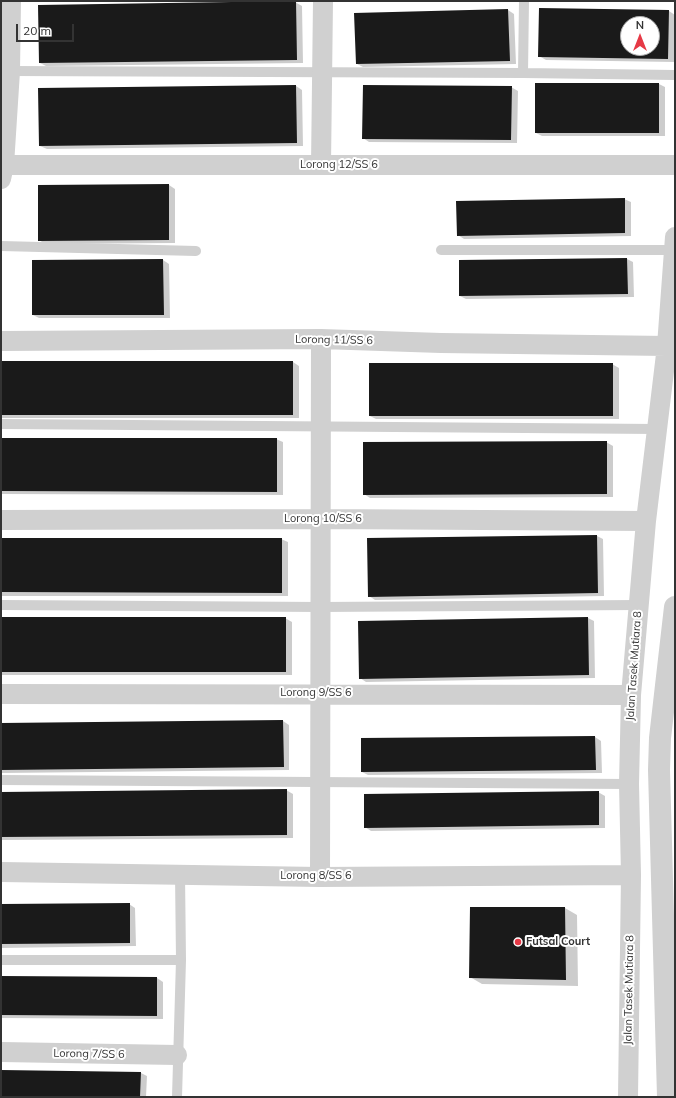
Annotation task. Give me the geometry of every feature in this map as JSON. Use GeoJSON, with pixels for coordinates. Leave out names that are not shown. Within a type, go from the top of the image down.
{"type":"FeatureCollection","features":[{"type":"Feature","properties":{"kind":"street"},"geometry":{"type":"LineString","coordinates":[[2,172],[10,72],[11,1]]}},
{"type":"Feature","properties":{"kind":"street"},"geometry":{"type":"LineString","coordinates":[[321,165],[323,1]]}},
{"type":"Feature","properties":{"kind":"street","name":"Lorong 12/SS 6"},"geometry":{"type":"LineString","coordinates":[[2,172],[321,165],[675,165]]}},
{"type":"Feature","properties":{"kind":"street","name":"Jalan Tasek Mutiara 8"},"geometry":{"type":"LineString","coordinates":[[628,1097],[631,875],[631,695],[646,521],[666,346],[674,244]]}},
{"type":"Feature","properties":{"kind":"street"},"geometry":{"type":"LineString","coordinates":[[320,876],[321,339]]}},
{"type":"Feature","properties":{"kind":"street","name":"Lorong 11/SS 6"},"geometry":{"type":"LineString","coordinates":[[1,341],[321,339],[441,343],[666,346]]}},
{"type":"Feature","properties":{"kind":"street","name":"Lorong 10/SS 6"},"geometry":{"type":"LineString","coordinates":[[1,520],[320,519],[646,521]]}},
{"type":"Feature","properties":{"kind":"street"},"geometry":{"type":"LineString","coordinates":[[668,1097],[667,769],[675,607]]}},
{"type":"Feature","properties":{"kind":"street","name":"Lorong 9/SS 6"},"geometry":{"type":"LineString","coordinates":[[1,694],[320,693],[631,695]]}},
{"type":"Feature","properties":{"kind":"street","name":"Lorong 8/SS 6"},"geometry":{"type":"LineString","coordinates":[[1,872],[320,876],[631,875]]}},
{"type":"Feature","properties":{"kind":"street","name":"Lorong 7/SS 6"},"geometry":{"type":"LineString","coordinates":[[1,1052],[177,1055]]}},
{"type":"Feature","properties":{"kind":"lane"},"geometry":{"type":"LineString","coordinates":[[523,73],[524,1]]}},
{"type":"Feature","properties":{"kind":"lane"},"geometry":{"type":"LineString","coordinates":[[10,72],[523,73],[675,75]]}},
{"type":"Feature","properties":{"kind":"lane"},"geometry":{"type":"LineString","coordinates":[[441,250],[674,244]]}},
{"type":"Feature","properties":{"kind":"lane"},"geometry":{"type":"LineString","coordinates":[[1,246],[196,251]]}},
{"type":"Feature","properties":{"kind":"lane"},"geometry":{"type":"LineString","coordinates":[[1,424],[320,428],[657,429]]}},
{"type":"Feature","properties":{"kind":"lane"},"geometry":{"type":"LineString","coordinates":[[1,605],[320,607],[638,605]]}},
{"type":"Feature","properties":{"kind":"lane"},"geometry":{"type":"LineString","coordinates":[[1,780],[630,784]]}},
{"type":"Feature","properties":{"kind":"lane"},"geometry":{"type":"LineString","coordinates":[[177,1097],[177,1055],[181,960],[180,874]]}},
{"type":"Feature","properties":{"kind":"lane"},"geometry":{"type":"LineString","coordinates":[[1,960],[181,960]]}},
{"type":"Feature","properties":{"kind":"building"},"geometry":{"type":"Polygon","coordinates":[[[296,1],[297,60],[39,63],[38,5],[296,1]]]}},
{"type":"Feature","properties":{"kind":"building"},"geometry":{"type":"Polygon","coordinates":[[[539,8],[669,10],[668,59],[538,57],[539,8]]]}},
{"type":"Feature","properties":{"kind":"building"},"geometry":{"type":"Polygon","coordinates":[[[508,9],[510,61],[356,64],[354,13],[508,9]]]}},
{"type":"Feature","properties":{"kind":"building"},"geometry":{"type":"Polygon","coordinates":[[[535,83],[659,83],[659,133],[535,133],[535,83]]]}},
{"type":"Feature","properties":{"kind":"building"},"geometry":{"type":"Polygon","coordinates":[[[296,85],[297,143],[39,146],[38,88],[296,85]]]}},
{"type":"Feature","properties":{"kind":"building"},"geometry":{"type":"Polygon","coordinates":[[[363,85],[512,86],[511,140],[362,139],[363,85]]]}},
{"type":"Feature","properties":{"kind":"building"},"geometry":{"type":"Polygon","coordinates":[[[169,184],[169,240],[38,241],[38,185],[169,184]]]}},
{"type":"Feature","properties":{"kind":"building"},"geometry":{"type":"Polygon","coordinates":[[[625,198],[625,233],[457,236],[456,201],[625,198]]]}},
{"type":"Feature","properties":{"kind":"building"},"geometry":{"type":"Polygon","coordinates":[[[627,258],[628,294],[459,296],[459,260],[627,258]]]}},
{"type":"Feature","properties":{"kind":"building"},"geometry":{"type":"Polygon","coordinates":[[[163,259],[164,315],[32,315],[32,260],[163,259]]]}},
{"type":"Feature","properties":{"kind":"building"},"geometry":{"type":"Polygon","coordinates":[[[1,361],[293,361],[293,415],[1,415],[1,361]]]}},
{"type":"Feature","properties":{"kind":"building"},"geometry":{"type":"Polygon","coordinates":[[[369,363],[613,363],[613,416],[369,416],[369,363]]]}},
{"type":"Feature","properties":{"kind":"building"},"geometry":{"type":"Polygon","coordinates":[[[1,438],[277,438],[277,492],[1,491],[1,438]]]}},
{"type":"Feature","properties":{"kind":"building"},"geometry":{"type":"Polygon","coordinates":[[[607,441],[607,494],[363,495],[363,442],[607,441]]]}},
{"type":"Feature","properties":{"kind":"building"},"geometry":{"type":"Polygon","coordinates":[[[597,535],[598,593],[368,597],[367,538],[597,535]]]}},
{"type":"Feature","properties":{"kind":"building"},"geometry":{"type":"Polygon","coordinates":[[[1,538],[282,538],[282,593],[1,592],[1,538]]]}},
{"type":"Feature","properties":{"kind":"building"},"geometry":{"type":"Polygon","coordinates":[[[1,617],[286,617],[286,672],[1,672],[1,617]]]}},
{"type":"Feature","properties":{"kind":"building"},"geometry":{"type":"Polygon","coordinates":[[[588,617],[589,675],[359,679],[358,621],[588,617]]]}},
{"type":"Feature","properties":{"kind":"building"},"geometry":{"type":"Polygon","coordinates":[[[283,720],[284,767],[1,770],[1,723],[283,720]]]}},
{"type":"Feature","properties":{"kind":"building"},"geometry":{"type":"Polygon","coordinates":[[[595,736],[596,770],[361,772],[361,738],[595,736]]]}},
{"type":"Feature","properties":{"kind":"building"},"geometry":{"type":"Polygon","coordinates":[[[287,789],[287,835],[1,837],[1,792],[287,789]]]}},
{"type":"Feature","properties":{"kind":"building"},"geometry":{"type":"Polygon","coordinates":[[[599,791],[599,825],[364,828],[364,794],[599,791]]]}},
{"type":"Feature","properties":{"kind":"building"},"geometry":{"type":"Polygon","coordinates":[[[130,903],[130,943],[1,944],[1,904],[130,903]]]}},
{"type":"Feature","properties":{"kind":"building","name":"Futsal Court"},"geometry":{"type":"Polygon","coordinates":[[[470,907],[565,907],[566,980],[469,978],[470,907]]]}},
{"type":"Feature","properties":{"kind":"building"},"geometry":{"type":"Polygon","coordinates":[[[1,976],[157,977],[157,1016],[1,1015],[1,976]]]}},
{"type":"Feature","properties":{"kind":"building"},"geometry":{"type":"Polygon","coordinates":[[[1,1070],[141,1072],[140,1097],[1,1097],[1,1070]]]}},
{"type":"Feature","properties":{"kind":"place","name":"Futsal Court"},"geometry":{"type":"Point","coordinates":[518,942]}}]}
